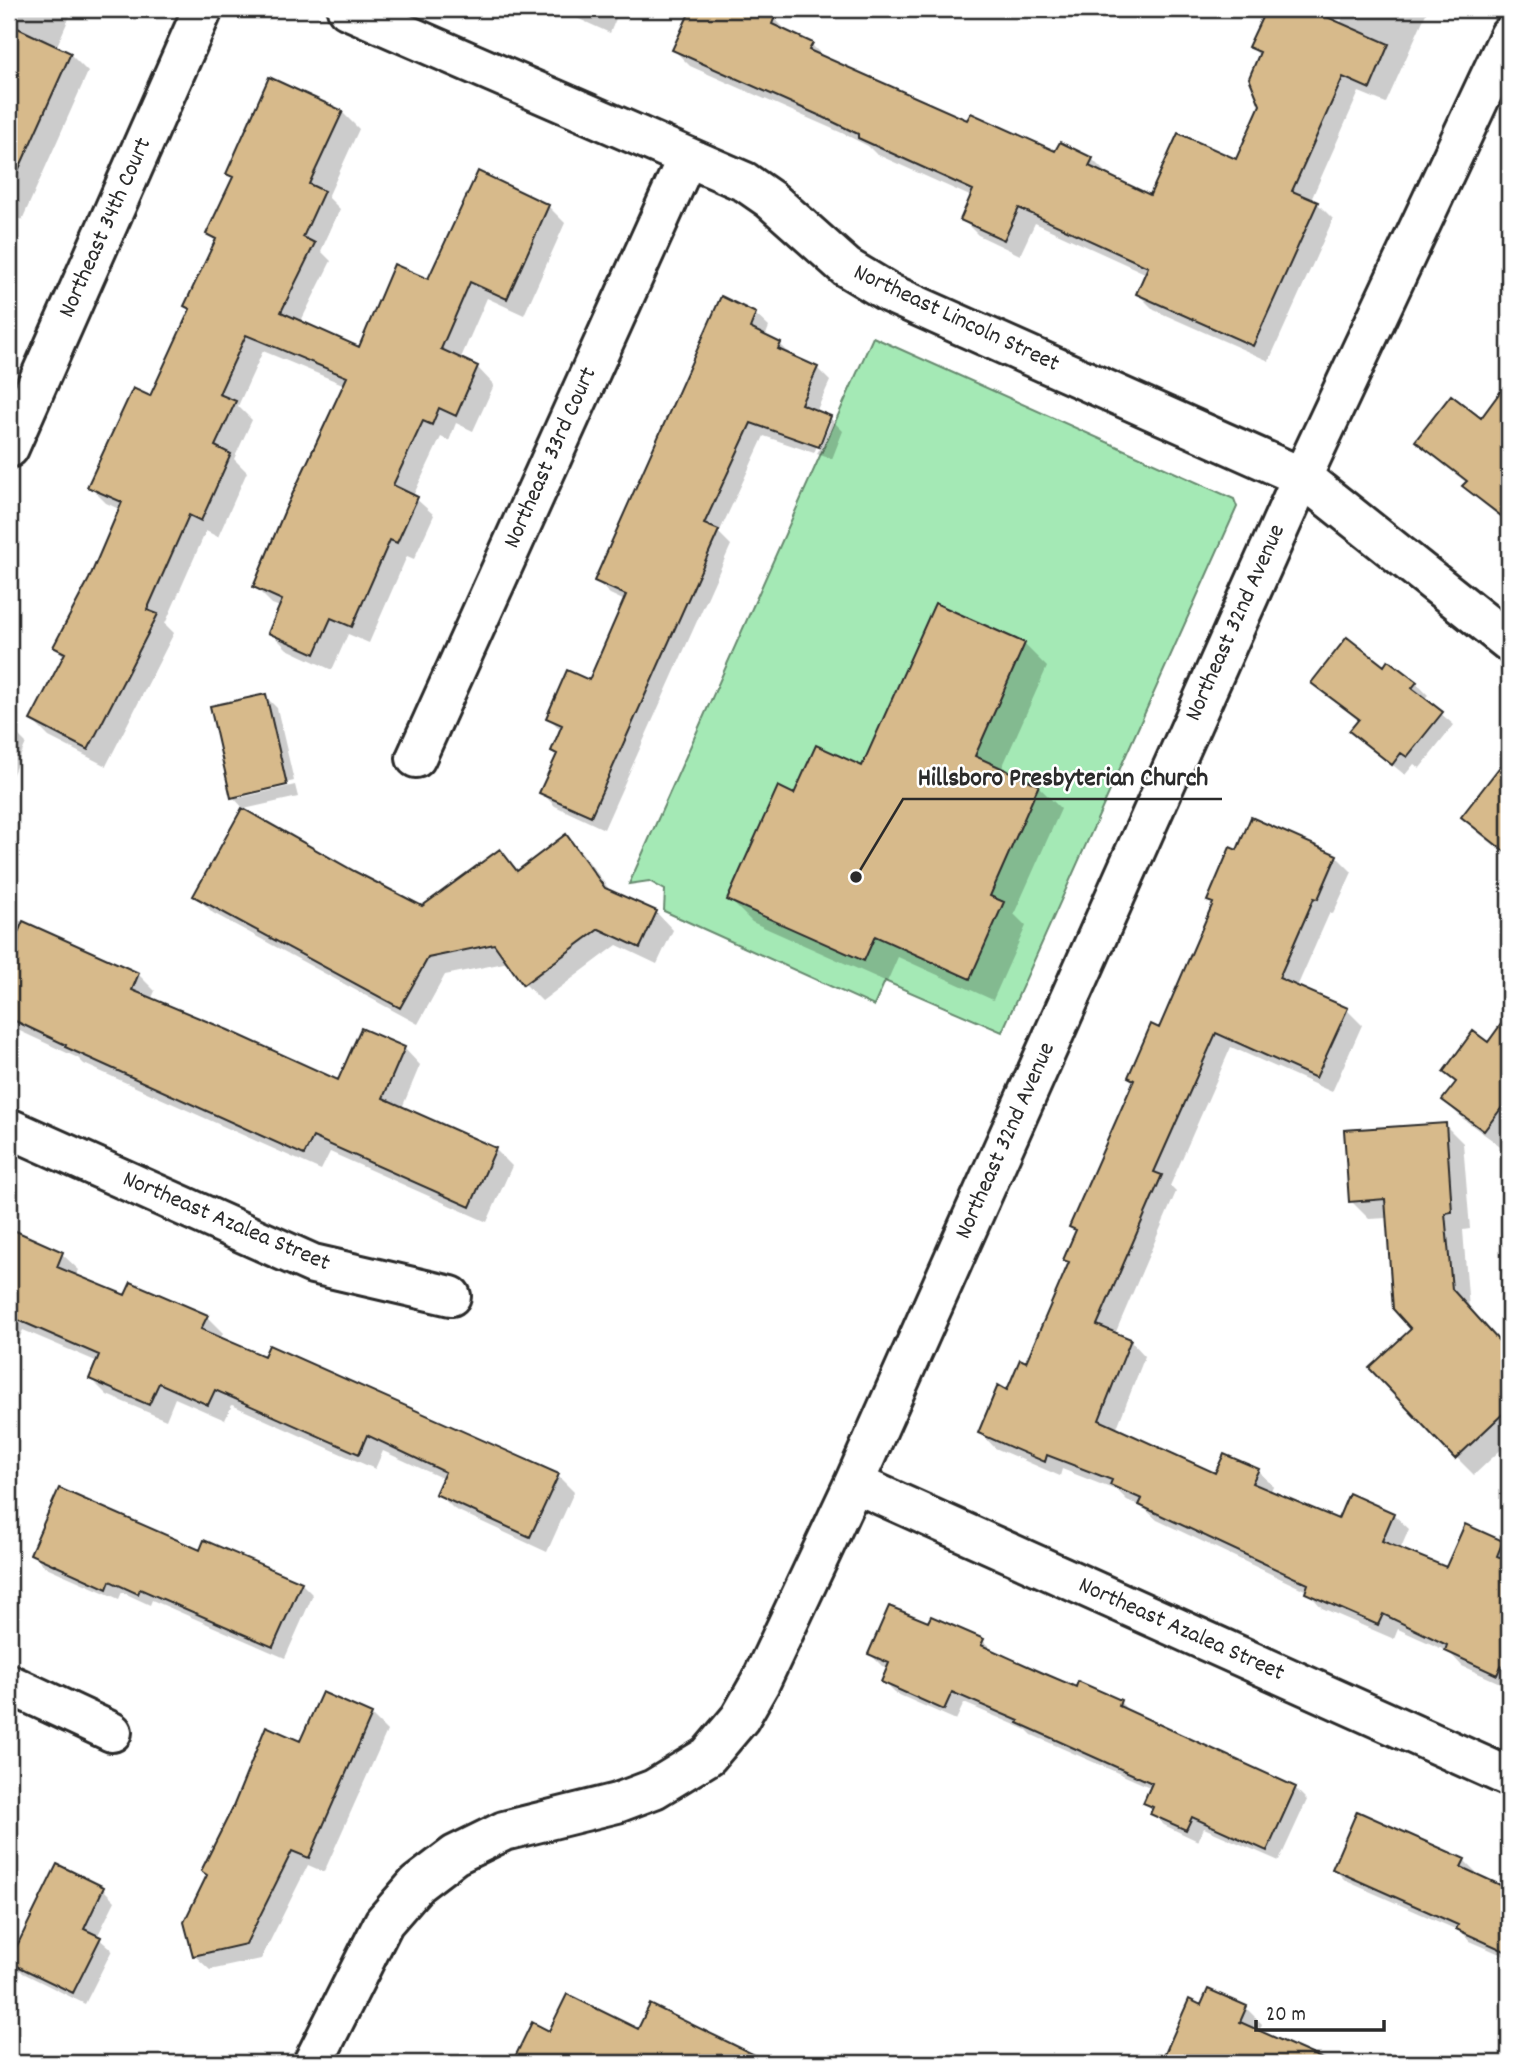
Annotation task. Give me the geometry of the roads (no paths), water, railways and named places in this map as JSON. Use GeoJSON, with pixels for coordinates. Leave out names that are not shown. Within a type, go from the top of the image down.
{"type":"FeatureCollection","features":[{"type":"Feature","properties":{"kind":"street","name":"Northeast 34th Court"},"geometry":{"type":"LineString","coordinates":[[9,448],[203,9]]}},
{"type":"Feature","properties":{"kind":"street","name":"Northeast Lincoln Street"},"geometry":{"type":"LineString","coordinates":[[347,9],[745,182],[771,201],[846,267],[891,294],[1302,477],[1509,642]]}},
{"type":"Feature","properties":{"kind":"street","name":"Northeast 32nd Avenue"},"geometry":{"type":"LineString","coordinates":[[313,2063],[384,1922],[417,1884],[454,1855],[504,1831],[617,1803],[654,1789],[708,1756],[736,1726],[760,1683],[854,1483],[1302,477],[1509,36]]}},
{"type":"Feature","properties":{"kind":"street","name":"Northeast 33rd Court"},"geometry":{"type":"LineString","coordinates":[[416,758],[687,158]]}},
{"type":"Feature","properties":{"kind":"street","name":"Northeast Azalea Street"},"geometry":{"type":"LineString","coordinates":[[9,1128],[313,1264],[451,1296]]}},
{"type":"Feature","properties":{"kind":"street","name":"Northeast Azalea Street"},"geometry":{"type":"LineString","coordinates":[[854,1483],[1509,1777]]}},
{"type":"Feature","properties":{"kind":"street"},"geometry":{"type":"LineString","coordinates":[[9,1684],[112,1732]]}},
{"type":"Feature","properties":{"kind":"place","name":"Hillsboro Presbyterian Church"},"geometry":{"type":"Point","coordinates":[856,877]}}]}
